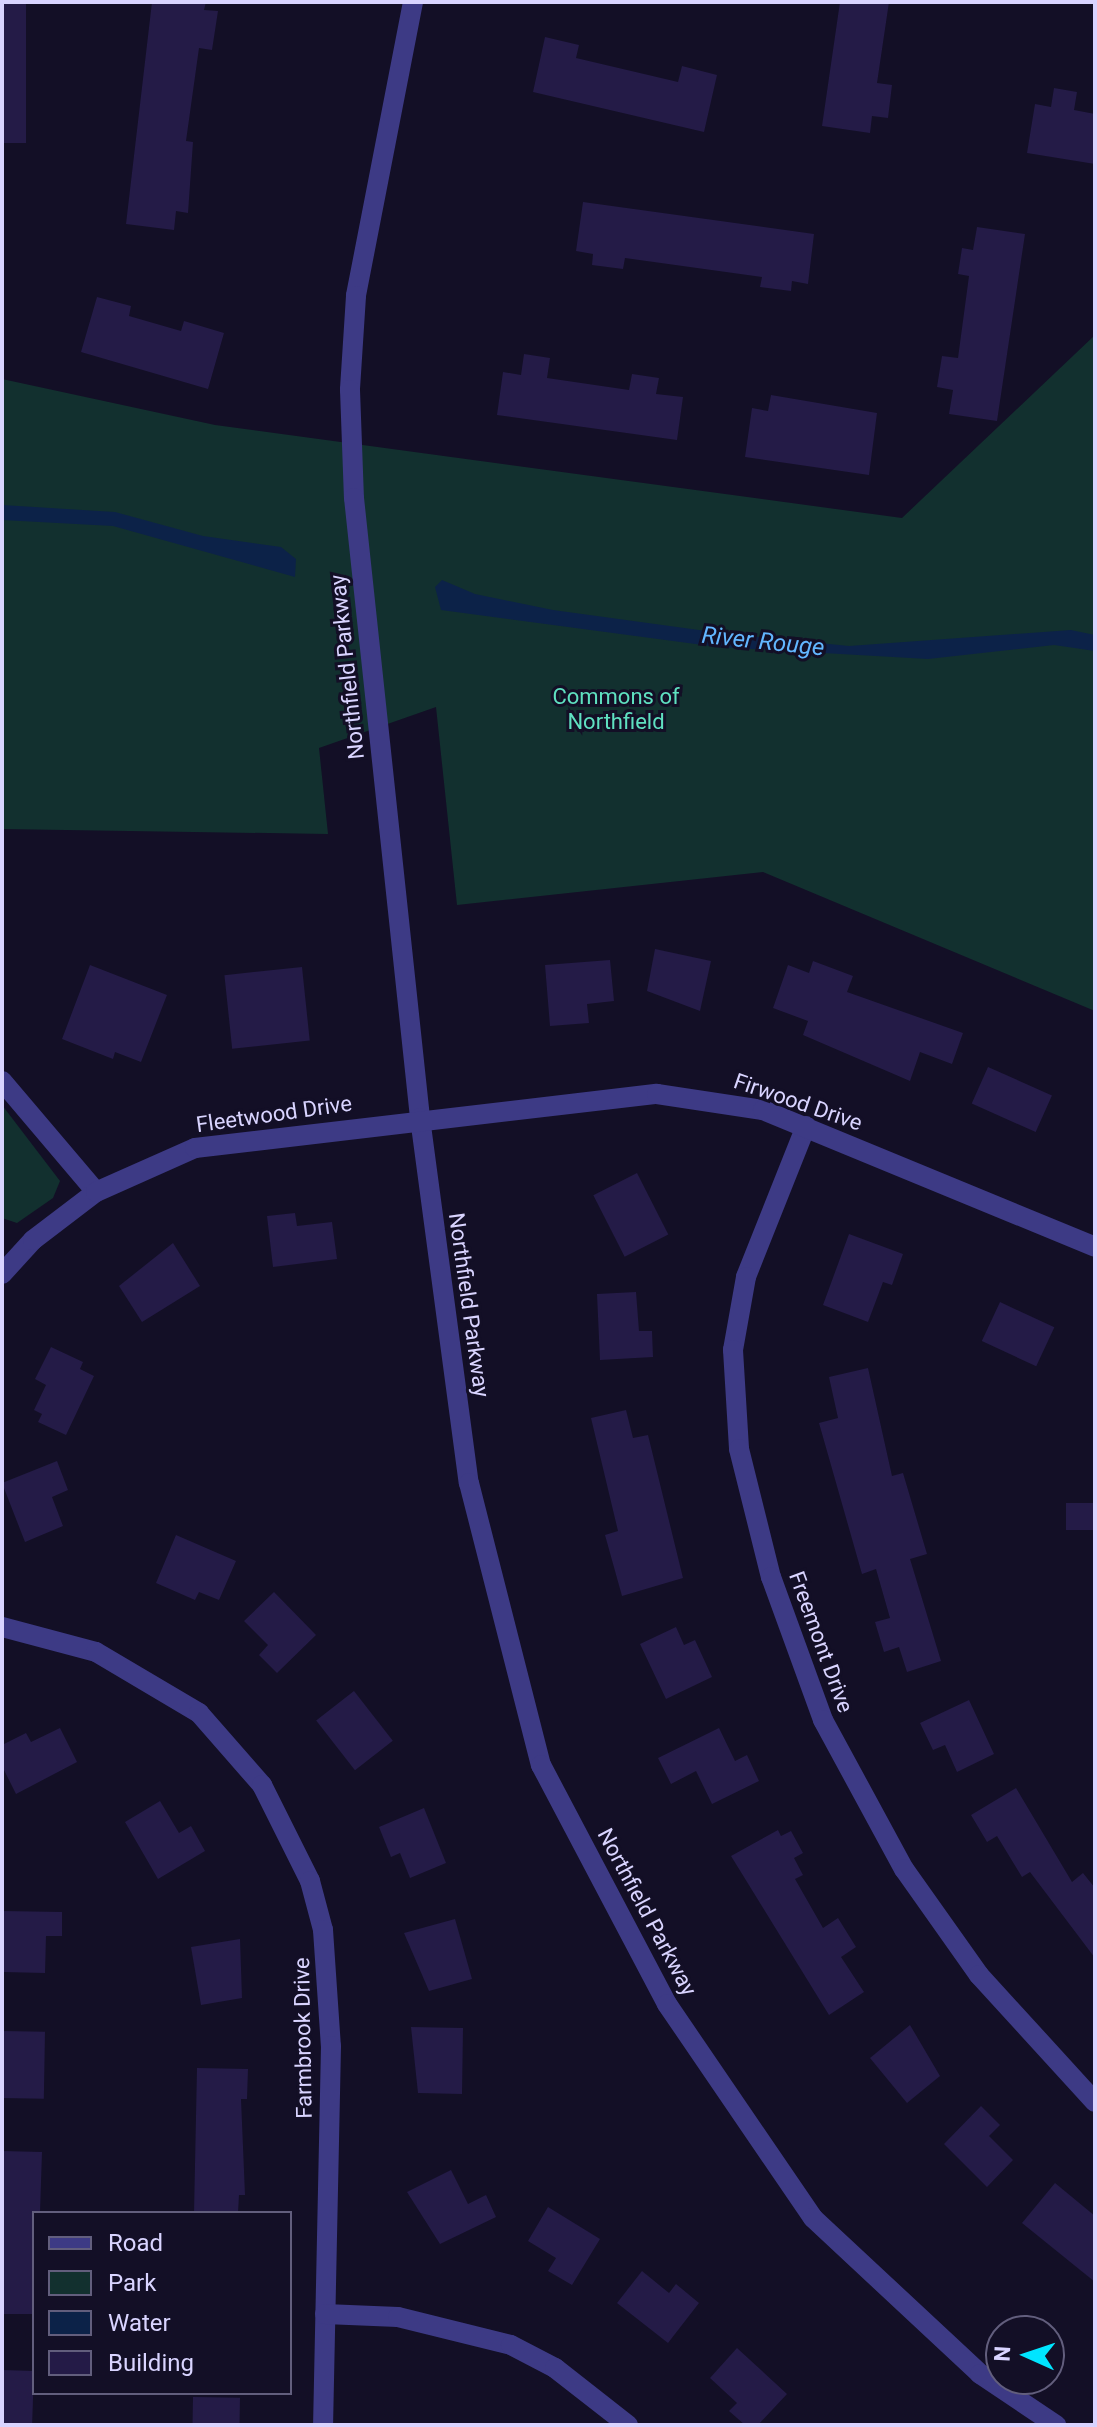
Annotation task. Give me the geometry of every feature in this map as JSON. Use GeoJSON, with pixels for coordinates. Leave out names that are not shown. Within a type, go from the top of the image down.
{"type":"FeatureCollection","features":[{"type":"Feature","properties":{"kind":"street","name":"Northfield Parkway"},"geometry":{"type":"LineString","coordinates":[[413,2],[370,202],[350,390],[354,498],[420,1118],[469,1483],[541,1765],[667,2004],[813,2218],[980,2374],[1056,2425]]}},
{"type":"Feature","properties":{"kind":"street"},"geometry":{"type":"LineString","coordinates":[[2,1081],[96,1192]]}},
{"type":"Feature","properties":{"kind":"street","name":"Firwood Drive"},"geometry":{"type":"LineString","coordinates":[[420,1118],[626,1096],[692,1095],[806,1126],[1095,1247]]}},
{"type":"Feature","properties":{"kind":"street","name":"Fleetwood Drive"},"geometry":{"type":"LineString","coordinates":[[6,1259],[96,1192],[195,1148],[420,1118]]}},
{"type":"Feature","properties":{"kind":"street","name":"Freemont Drive"},"geometry":{"type":"LineString","coordinates":[[806,1126],[746,1277],[733,1350],[739,1449],[771,1577],[823,1720],[896,1856],[979,1975],[1095,2102]]}},
{"type":"Feature","properties":{"kind":"street","name":"Farmbrook Drive"},"geometry":{"type":"LineString","coordinates":[[2,1627],[96,1652],[188,1705],[234,1748],[292,1837],[323,1930],[329,1981],[323,2425]]}},
{"type":"Feature","properties":{"kind":"street"},"geometry":{"type":"LineString","coordinates":[[325,2314],[398,2317],[511,2345],[555,2368],[628,2425]]}},
{"type":"Feature","properties":{"kind":"green space","name":"Commons of Northfield"},"geometry":{"type":"Polygon","coordinates":[[[1095,335],[1095,1011],[763,872],[457,905],[436,707],[319,748],[328,834],[2,829],[2,379],[215,425],[902,518],[1095,335]]]}},
{"type":"Feature","properties":{"kind":"green space"},"geometry":{"type":"Polygon","coordinates":[[[2,1105],[60,1181],[53,1198],[17,1223],[2,1218],[2,1105]]]}},
{"type":"Feature","properties":{"kind":"water"},"geometry":{"type":"Polygon","coordinates":[[[2,505],[115,512],[203,536],[281,547],[296,559],[295,577],[113,526],[2,520],[2,505]]]}},
{"type":"Feature","properties":{"kind":"water","name":"River Rouge"},"geometry":{"type":"Polygon","coordinates":[[[442,580],[475,594],[553,610],[728,634],[849,646],[1071,630],[1095,635],[1095,651],[1054,645],[928,659],[718,647],[441,610],[435,587],[442,580]]]}},
{"type":"Feature","properties":{"kind":"building"},"geometry":{"type":"Polygon","coordinates":[[[2,2],[26,2],[26,143],[2,143],[2,2]]]}},
{"type":"Feature","properties":{"kind":"building"},"geometry":{"type":"Polygon","coordinates":[[[152,2],[206,2],[204,10],[218,11],[212,50],[199,48],[186,141],[193,142],[188,213],[176,211],[174,230],[126,224],[152,2]]]}},
{"type":"Feature","properties":{"kind":"building"},"geometry":{"type":"Polygon","coordinates":[[[840,2],[889,2],[877,83],[892,85],[888,118],[872,116],[870,133],[822,126],[840,2]]]}},
{"type":"Feature","properties":{"kind":"building"},"geometry":{"type":"Polygon","coordinates":[[[545,37],[579,45],[576,58],[678,82],[682,66],[717,75],[704,132],[533,92],[545,37]]]}},
{"type":"Feature","properties":{"kind":"building"},"geometry":{"type":"Polygon","coordinates":[[[1054,88],[1077,92],[1074,110],[1095,114],[1095,164],[1027,153],[1035,104],[1051,107],[1054,88]]]}},
{"type":"Feature","properties":{"kind":"building"},"geometry":{"type":"Polygon","coordinates":[[[583,202],[814,234],[808,284],[792,281],[791,291],[760,287],[762,277],[625,258],[623,269],[592,265],[593,254],[576,251],[583,202]]]}},
{"type":"Feature","properties":{"kind":"building"},"geometry":{"type":"Polygon","coordinates":[[[977,227],[1025,234],[997,421],[949,414],[953,390],[937,387],[942,356],[958,358],[969,276],[958,274],[962,248],[973,250],[977,227]]]}},
{"type":"Feature","properties":{"kind":"building"},"geometry":{"type":"Polygon","coordinates":[[[97,297],[131,306],[129,316],[181,331],[184,321],[224,333],[208,389],[81,352],[97,297]]]}},
{"type":"Feature","properties":{"kind":"building"},"geometry":{"type":"Polygon","coordinates":[[[524,354],[550,358],[547,378],[629,390],[632,374],[659,378],[656,394],[683,397],[677,440],[497,415],[503,372],[521,375],[524,354]]]}},
{"type":"Feature","properties":{"kind":"building"},"geometry":{"type":"Polygon","coordinates":[[[771,395],[877,413],[869,475],[745,457],[752,408],[768,411],[771,395]]]}},
{"type":"Feature","properties":{"kind":"building"},"geometry":{"type":"Polygon","coordinates":[[[655,949],[711,961],[700,1011],[647,991],[655,949]]]}},
{"type":"Feature","properties":{"kind":"building"},"geometry":{"type":"Polygon","coordinates":[[[610,960],[614,1001],[587,1004],[589,1023],[550,1026],[545,965],[610,960]]]}},
{"type":"Feature","properties":{"kind":"building"},"geometry":{"type":"Polygon","coordinates":[[[813,961],[853,976],[847,992],[963,1033],[952,1064],[920,1052],[910,1081],[803,1035],[808,1021],[773,1008],[788,965],[809,973],[813,961]]]}},
{"type":"Feature","properties":{"kind":"building"},"geometry":{"type":"Polygon","coordinates":[[[90,965],[167,995],[141,1062],[115,1052],[113,1059],[62,1039],[90,965]]]}},
{"type":"Feature","properties":{"kind":"building"},"geometry":{"type":"Polygon","coordinates":[[[302,967],[310,1041],[232,1049],[224,975],[302,967]]]}},
{"type":"Feature","properties":{"kind":"building"},"geometry":{"type":"Polygon","coordinates":[[[988,1067],[1052,1095],[1036,1132],[972,1104],[988,1067]]]}},
{"type":"Feature","properties":{"kind":"building"},"geometry":{"type":"Polygon","coordinates":[[[637,1173],[668,1234],[625,1257],[593,1195],[637,1173]]]}},
{"type":"Feature","properties":{"kind":"building"},"geometry":{"type":"Polygon","coordinates":[[[295,1213],[297,1226],[332,1222],[337,1259],[273,1267],[267,1216],[295,1213]]]}},
{"type":"Feature","properties":{"kind":"building"},"geometry":{"type":"Polygon","coordinates":[[[849,1234],[903,1254],[892,1285],[883,1282],[868,1322],[823,1305],[849,1234]]]}},
{"type":"Feature","properties":{"kind":"building"},"geometry":{"type":"Polygon","coordinates":[[[173,1243],[200,1286],[142,1322],[119,1286],[173,1243]]]}},
{"type":"Feature","properties":{"kind":"building"},"geometry":{"type":"Polygon","coordinates":[[[636,1292],[639,1331],[652,1331],[653,1357],[600,1360],[597,1294],[636,1292]]]}},
{"type":"Feature","properties":{"kind":"building"},"geometry":{"type":"Polygon","coordinates":[[[1000,1302],[1054,1327],[1036,1366],[982,1341],[1000,1302]]]}},
{"type":"Feature","properties":{"kind":"building"},"geometry":{"type":"Polygon","coordinates":[[[51,1347],[83,1362],[80,1369],[94,1376],[66,1435],[38,1422],[42,1414],[34,1410],[46,1385],[35,1379],[51,1347]]]}},
{"type":"Feature","properties":{"kind":"building"},"geometry":{"type":"Polygon","coordinates":[[[868,1368],[892,1476],[903,1473],[927,1554],[910,1559],[941,1661],[907,1672],[899,1647],[884,1652],[875,1622],[890,1618],[876,1569],[862,1574],[819,1423],[838,1418],[829,1377],[868,1368]]]}},
{"type":"Feature","properties":{"kind":"building"},"geometry":{"type":"Polygon","coordinates":[[[626,1410],[633,1438],[648,1435],[683,1578],[622,1596],[605,1535],[618,1531],[591,1418],[626,1410]]]}},
{"type":"Feature","properties":{"kind":"building"},"geometry":{"type":"Polygon","coordinates":[[[57,1461],[68,1490],[52,1497],[63,1526],[25,1542],[2,1483],[57,1461]]]}},
{"type":"Feature","properties":{"kind":"building"},"geometry":{"type":"Polygon","coordinates":[[[1066,1503],[1095,1503],[1095,1530],[1066,1530],[1066,1503]]]}},
{"type":"Feature","properties":{"kind":"building"},"geometry":{"type":"Polygon","coordinates":[[[176,1535],[236,1561],[219,1600],[199,1592],[195,1600],[156,1583],[176,1535]]]}},
{"type":"Feature","properties":{"kind":"building"},"geometry":{"type":"Polygon","coordinates":[[[274,1592],[316,1635],[277,1673],[259,1655],[268,1645],[244,1621],[274,1592]]]}},
{"type":"Feature","properties":{"kind":"building"},"geometry":{"type":"Polygon","coordinates":[[[676,1627],[684,1645],[695,1640],[712,1677],[666,1699],[640,1644],[676,1627]]]}},
{"type":"Feature","properties":{"kind":"building"},"geometry":{"type":"Polygon","coordinates":[[[354,1691],[393,1741],[355,1770],[316,1721],[354,1691]]]}},
{"type":"Feature","properties":{"kind":"building"},"geometry":{"type":"Polygon","coordinates":[[[969,1700],[994,1754],[957,1772],[945,1745],[933,1750],[920,1723],[969,1700]]]}},
{"type":"Feature","properties":{"kind":"building"},"geometry":{"type":"Polygon","coordinates":[[[60,1728],[77,1762],[16,1794],[2,1766],[2,1745],[26,1733],[31,1742],[60,1728]]]}},
{"type":"Feature","properties":{"kind":"building"},"geometry":{"type":"Polygon","coordinates":[[[719,1728],[735,1761],[747,1755],[759,1781],[712,1804],[696,1771],[671,1784],[658,1758],[719,1728]]]}},
{"type":"Feature","properties":{"kind":"building"},"geometry":{"type":"Polygon","coordinates":[[[1016,1788],[1072,1882],[1083,1873],[1095,1888],[1095,1958],[1030,1872],[1022,1877],[997,1836],[987,1842],[971,1815],[1016,1788]]]}},
{"type":"Feature","properties":{"kind":"building"},"geometry":{"type":"Polygon","coordinates":[[[160,1801],[179,1833],[191,1826],[205,1851],[158,1879],[125,1822],[160,1801]]]}},
{"type":"Feature","properties":{"kind":"building"},"geometry":{"type":"Polygon","coordinates":[[[424,1808],[446,1863],[410,1878],[400,1853],[391,1857],[379,1827],[424,1808]]]}},
{"type":"Feature","properties":{"kind":"building"},"geometry":{"type":"Polygon","coordinates":[[[778,1830],[781,1836],[791,1831],[803,1853],[794,1858],[803,1875],[795,1879],[823,1928],[838,1918],[856,1947],[841,1957],[864,1992],[829,2015],[731,1856],[778,1830]]]}},
{"type":"Feature","properties":{"kind":"building"},"geometry":{"type":"Polygon","coordinates":[[[2,1911],[62,1912],[62,1936],[46,1936],[45,1973],[3,1972],[2,1911]]]}},
{"type":"Feature","properties":{"kind":"building"},"geometry":{"type":"Polygon","coordinates":[[[455,1919],[472,1979],[429,1991],[404,1933],[455,1919]]]}},
{"type":"Feature","properties":{"kind":"building"},"geometry":{"type":"Polygon","coordinates":[[[240,1939],[242,1998],[201,2005],[191,1947],[240,1939]]]}},
{"type":"Feature","properties":{"kind":"building"},"geometry":{"type":"Polygon","coordinates":[[[910,2025],[940,2076],[907,2103],[870,2058],[910,2025]]]}},
{"type":"Feature","properties":{"kind":"building"},"geometry":{"type":"Polygon","coordinates":[[[411,2027],[463,2028],[462,2094],[418,2093],[411,2027]]]}},
{"type":"Feature","properties":{"kind":"building"},"geometry":{"type":"Polygon","coordinates":[[[2,2031],[45,2032],[44,2099],[2,2098],[2,2031]]]}},
{"type":"Feature","properties":{"kind":"building"},"geometry":{"type":"Polygon","coordinates":[[[197,2068],[248,2069],[247,2099],[241,2099],[245,2195],[239,2195],[238,2211],[194,2211],[197,2068]]]}},
{"type":"Feature","properties":{"kind":"building"},"geometry":{"type":"Polygon","coordinates":[[[981,2106],[1000,2125],[989,2136],[1013,2160],[987,2187],[944,2144],[981,2106]]]}},
{"type":"Feature","properties":{"kind":"building"},"geometry":{"type":"Polygon","coordinates":[[[2,2151],[42,2152],[40,2211],[32,2211],[32,2314],[2,2314],[2,2151]]]}},
{"type":"Feature","properties":{"kind":"building"},"geometry":{"type":"Polygon","coordinates":[[[451,2170],[468,2204],[486,2195],[496,2217],[440,2244],[407,2192],[451,2170]]]}},
{"type":"Feature","properties":{"kind":"building"},"geometry":{"type":"Polygon","coordinates":[[[1055,2183],[1095,2216],[1095,2282],[1022,2223],[1055,2183]]]}},
{"type":"Feature","properties":{"kind":"building"},"geometry":{"type":"Polygon","coordinates":[[[548,2207],[600,2239],[572,2285],[548,2271],[556,2258],[528,2241],[548,2207]]]}},
{"type":"Feature","properties":{"kind":"building"},"geometry":{"type":"Polygon","coordinates":[[[642,2271],[669,2293],[676,2284],[699,2303],[668,2343],[617,2303],[642,2271]]]}},
{"type":"Feature","properties":{"kind":"building"},"geometry":{"type":"Polygon","coordinates":[[[737,2348],[787,2394],[758,2425],[745,2425],[729,2411],[737,2403],[710,2378],[737,2348]]]}},
{"type":"Feature","properties":{"kind":"building"},"geometry":{"type":"Polygon","coordinates":[[[2,2370],[32,2371],[32,2425],[2,2425],[2,2370]]]}},
{"type":"Feature","properties":{"kind":"building"},"geometry":{"type":"Polygon","coordinates":[[[193,2397],[240,2398],[240,2425],[193,2425],[193,2397]]]}}]}
